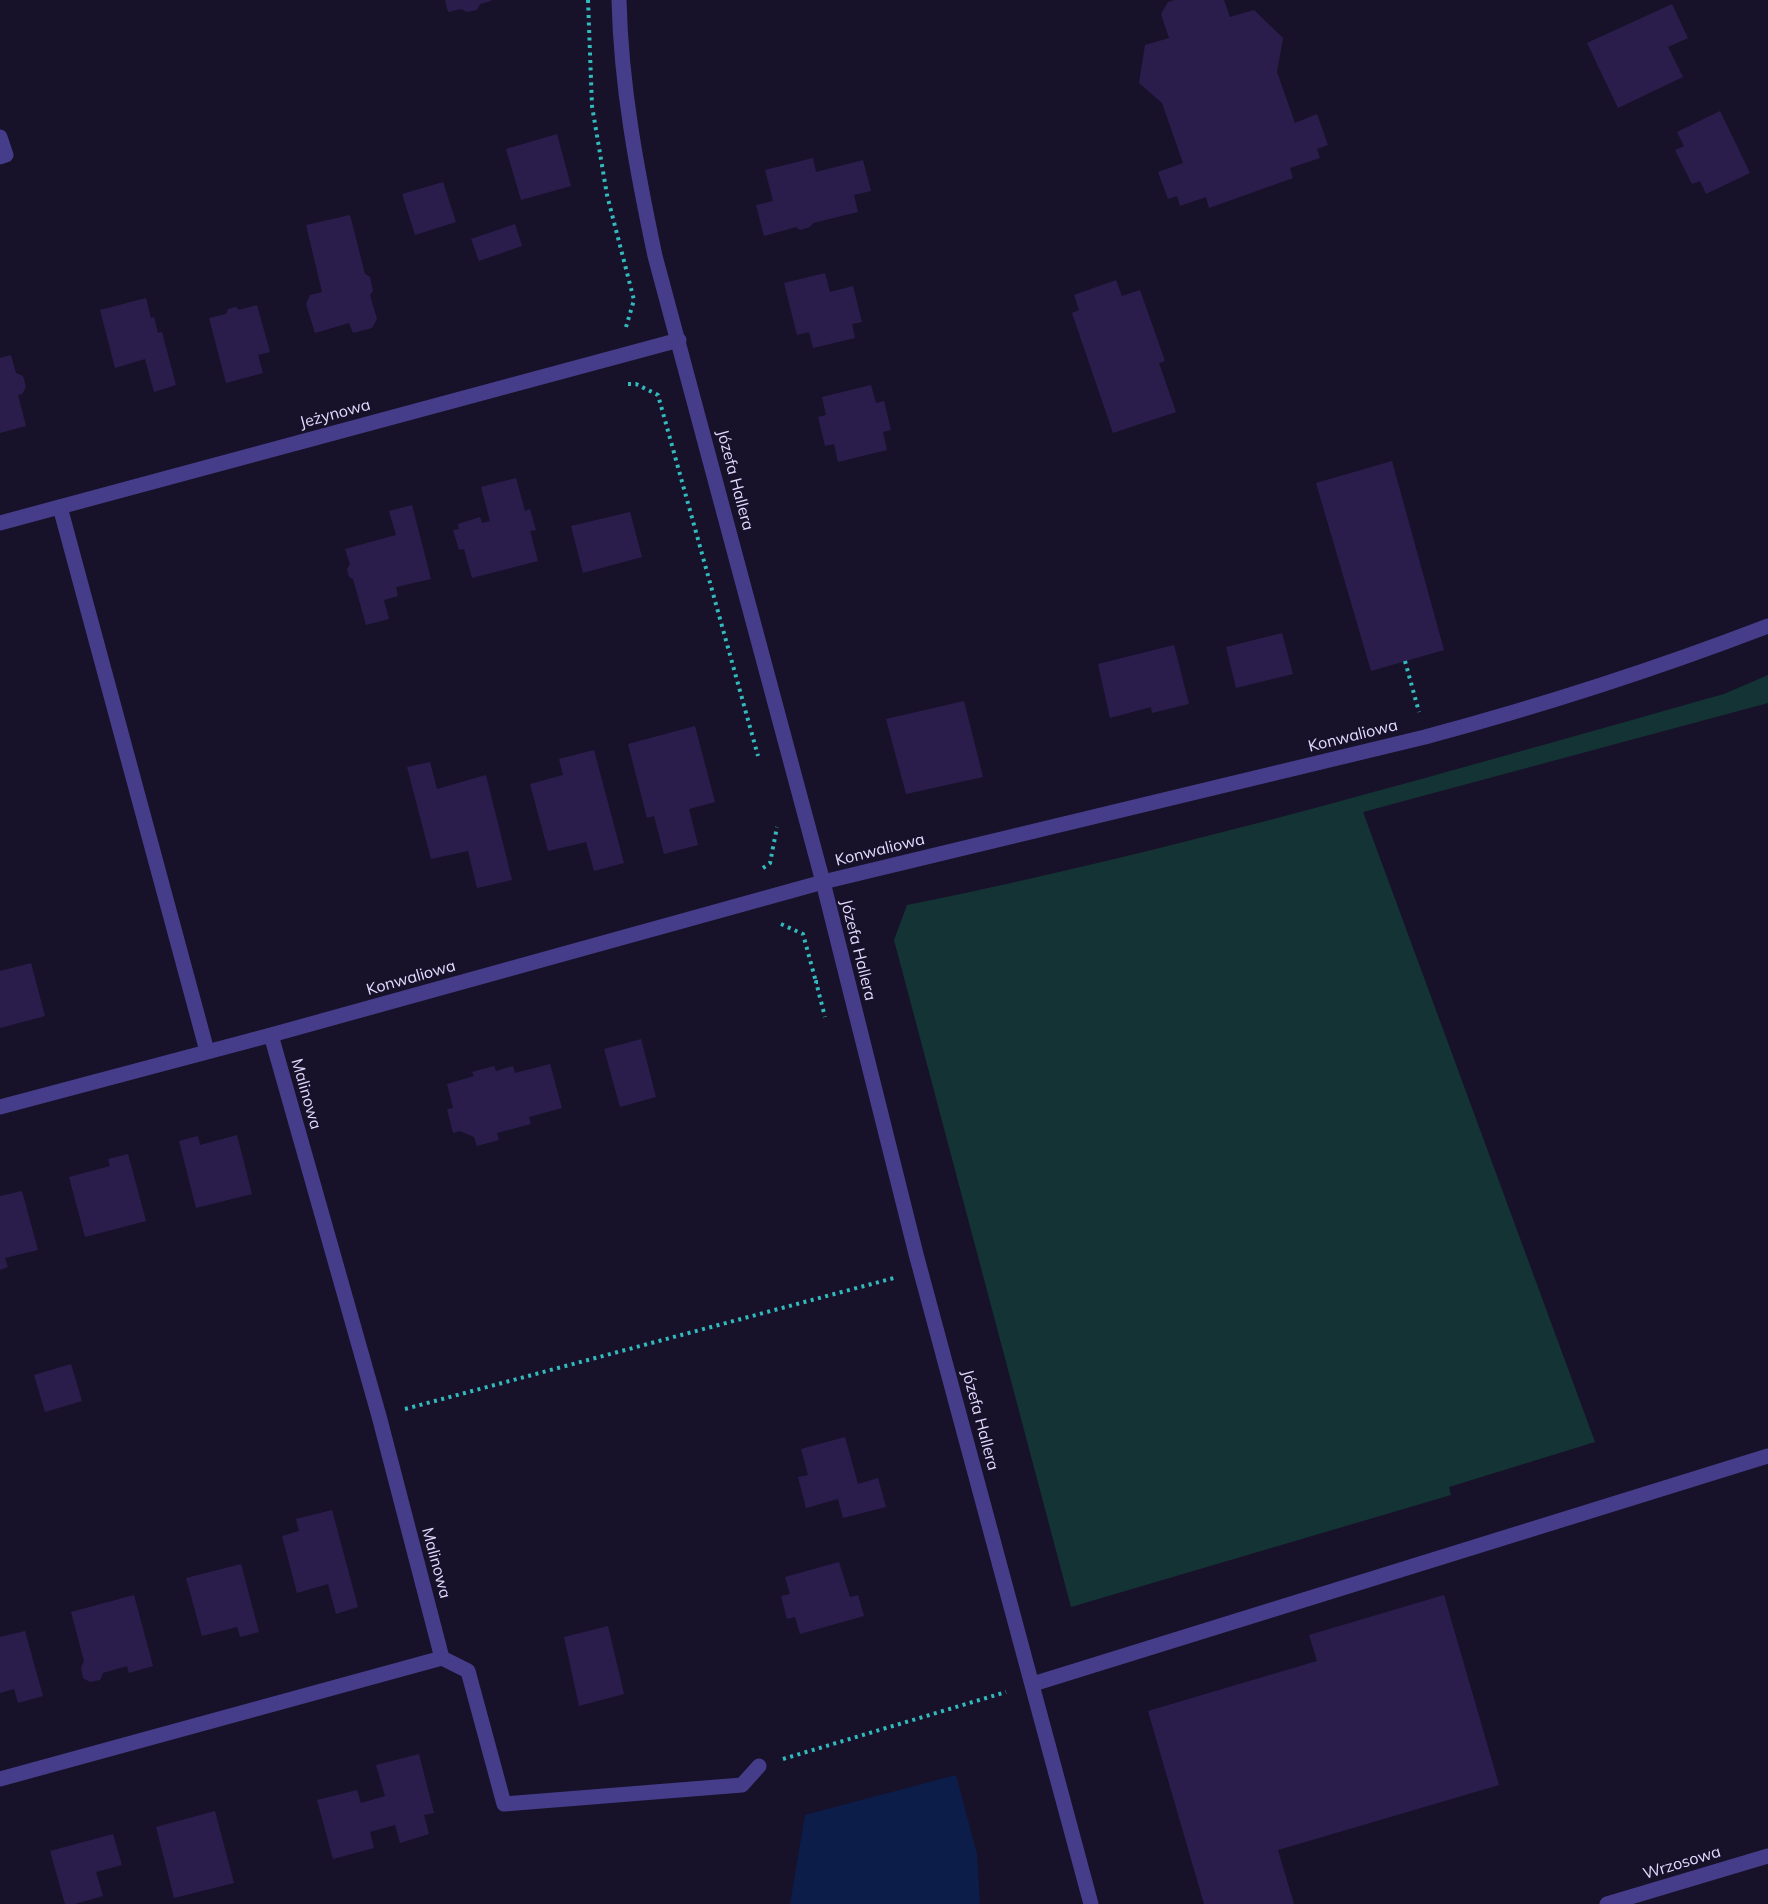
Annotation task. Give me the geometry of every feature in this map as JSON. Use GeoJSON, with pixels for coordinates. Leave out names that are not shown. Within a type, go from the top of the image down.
{"type":"FeatureCollection","features":[{"type":"Feature","properties":{"kind":"street","name":"Józefa Hallera"},"geometry":{"type":"LineString","coordinates":[[619,0],[628,113],[655,256],[823,882],[921,1270],[1091,1904]]}},
{"type":"Feature","properties":{"kind":"street"},"geometry":{"type":"LineString","coordinates":[[0,137],[6,155],[0,157]]}},
{"type":"Feature","properties":{"kind":"street","name":"Jeżynowa"},"geometry":{"type":"LineString","coordinates":[[0,523],[679,340]]}},
{"type":"Feature","properties":{"kind":"street"},"geometry":{"type":"LineString","coordinates":[[60,507],[207,1051]]}},
{"type":"Feature","properties":{"kind":"street","name":"Konwaliowa"},"geometry":{"type":"LineString","coordinates":[[0,1107],[271,1035],[823,882],[1425,737],[1506,715],[1698,653],[1768,626]]}},
{"type":"Feature","properties":{"kind":"street","name":"Malinowa"},"geometry":{"type":"LineString","coordinates":[[271,1035],[379,1416],[442,1658]]}},
{"type":"Feature","properties":{"kind":"street"},"geometry":{"type":"LineString","coordinates":[[1033,1684],[1768,1456]]}},
{"type":"Feature","properties":{"kind":"street"},"geometry":{"type":"LineString","coordinates":[[0,1779],[442,1658],[468,1671],[504,1804],[742,1785],[759,1766]]}},
{"type":"Feature","properties":{"kind":"street","name":"Wrzosowa"},"geometry":{"type":"LineString","coordinates":[[1607,1904],[1768,1856]]}},
{"type":"Feature","properties":{"kind":"path"},"geometry":{"type":"LineString","coordinates":[[588,0],[592,106],[607,195],[634,300],[626,328],[610,337],[623,384],[636,384],[658,395],[759,760]]}},
{"type":"Feature","properties":{"kind":"path"},"geometry":{"type":"LineString","coordinates":[[1405,661],[1425,737]]}},
{"type":"Feature","properties":{"kind":"path"},"geometry":{"type":"LineString","coordinates":[[775,817],[778,829],[770,863],[752,875],[762,922],[780,923],[803,934],[816,982]]}},
{"type":"Feature","properties":{"kind":"path"},"geometry":{"type":"LineString","coordinates":[[379,1416],[921,1270]]}},
{"type":"Feature","properties":{"kind":"path"},"geometry":{"type":"LineString","coordinates":[[759,1766],[1033,1684]]}},
{"type":"Feature","properties":{"kind":"green space"},"geometry":{"type":"Polygon","coordinates":[[[1768,675],[1768,703],[1363,812],[1595,1442],[1449,1487],[1451,1495],[1071,1607],[894,940],[907,905],[1113,860],[1419,780],[1724,694],[1768,675]]]}},
{"type":"Feature","properties":{"kind":"water"},"geometry":{"type":"Polygon","coordinates":[[[956,1775],[977,1854],[980,1904],[790,1904],[805,1815],[956,1775]]]}},
{"type":"Feature","properties":{"kind":"building"},"geometry":{"type":"Polygon","coordinates":[[[445,0],[491,1],[480,4],[477,10],[467,12],[461,9],[448,12],[445,0]]]}},
{"type":"Feature","properties":{"kind":"building"},"geometry":{"type":"Polygon","coordinates":[[[1224,0],[1230,17],[1254,10],[1283,38],[1277,72],[1295,123],[1317,114],[1328,145],[1317,149],[1320,158],[1290,168],[1293,178],[1209,208],[1206,197],[1180,206],[1177,196],[1168,199],[1158,172],[1183,163],[1162,103],[1139,83],[1145,45],[1169,38],[1161,14],[1168,2],[1224,0]]]}},
{"type":"Feature","properties":{"kind":"building"},"geometry":{"type":"Polygon","coordinates":[[[1672,4],[1688,38],[1668,47],[1683,77],[1618,108],[1587,43],[1672,4]]]}},
{"type":"Feature","properties":{"kind":"building"},"geometry":{"type":"Polygon","coordinates":[[[1720,111],[1750,173],[1706,194],[1700,181],[1692,184],[1675,150],[1684,146],[1677,132],[1720,111]]]}},
{"type":"Feature","properties":{"kind":"building"},"geometry":{"type":"Polygon","coordinates":[[[557,134],[571,186],[521,200],[506,149],[557,134]]]}},
{"type":"Feature","properties":{"kind":"building"},"geometry":{"type":"Polygon","coordinates":[[[813,158],[816,172],[863,160],[871,191],[854,195],[858,212],[813,223],[810,227],[800,230],[796,227],[764,236],[756,205],[773,201],[765,170],[813,158]]]}},
{"type":"Feature","properties":{"kind":"building"},"geometry":{"type":"Polygon","coordinates":[[[443,182],[456,222],[415,235],[402,194],[443,182]]]}},
{"type":"Feature","properties":{"kind":"building"},"geometry":{"type":"Polygon","coordinates":[[[350,215],[365,274],[370,277],[373,291],[370,295],[377,319],[372,328],[353,333],[349,323],[315,333],[306,304],[310,295],[322,292],[306,225],[350,215]]]}},
{"type":"Feature","properties":{"kind":"building"},"geometry":{"type":"Polygon","coordinates":[[[515,224],[522,246],[479,261],[471,239],[515,224]]]}},
{"type":"Feature","properties":{"kind":"building"},"geometry":{"type":"Polygon","coordinates":[[[825,273],[830,292],[853,286],[862,322],[852,324],[855,338],[813,348],[809,332],[797,335],[784,283],[825,273]]]}},
{"type":"Feature","properties":{"kind":"building"},"geometry":{"type":"Polygon","coordinates":[[[1116,280],[1122,296],[1140,290],[1165,361],[1159,363],[1176,412],[1113,433],[1072,313],[1079,310],[1074,295],[1116,280]]]}},
{"type":"Feature","properties":{"kind":"building"},"geometry":{"type":"Polygon","coordinates":[[[146,298],[158,333],[162,332],[176,385],[154,392],[145,359],[115,368],[100,310],[146,298]]]}},
{"type":"Feature","properties":{"kind":"building"},"geometry":{"type":"Polygon","coordinates":[[[257,305],[270,352],[258,355],[263,373],[226,383],[209,318],[226,314],[228,309],[236,307],[239,310],[257,305]]]}},
{"type":"Feature","properties":{"kind":"building"},"geometry":{"type":"Polygon","coordinates":[[[11,355],[16,373],[23,376],[26,387],[22,394],[18,395],[26,426],[0,433],[0,358],[11,355]]]}},
{"type":"Feature","properties":{"kind":"building"},"geometry":{"type":"Polygon","coordinates":[[[871,385],[876,403],[884,401],[891,430],[883,432],[887,450],[838,462],[834,444],[825,446],[818,417],[826,415],[822,397],[871,385]]]}},
{"type":"Feature","properties":{"kind":"building"},"geometry":{"type":"Polygon","coordinates":[[[1392,461],[1444,650],[1371,671],[1316,483],[1392,461]]]}},
{"type":"Feature","properties":{"kind":"building"},"geometry":{"type":"Polygon","coordinates":[[[516,478],[525,511],[530,509],[536,530],[530,531],[538,561],[472,578],[464,549],[459,550],[453,530],[459,529],[458,524],[480,517],[482,523],[490,521],[481,487],[516,478]]]}},
{"type":"Feature","properties":{"kind":"building"},"geometry":{"type":"Polygon","coordinates":[[[412,505],[431,579],[396,587],[398,596],[384,600],[389,619],[366,625],[353,579],[349,577],[347,569],[350,564],[345,549],[396,535],[389,511],[412,505]]]}},
{"type":"Feature","properties":{"kind":"building"},"geometry":{"type":"Polygon","coordinates":[[[630,512],[642,557],[583,573],[571,526],[630,512]]]}},
{"type":"Feature","properties":{"kind":"building"},"geometry":{"type":"Polygon","coordinates":[[[1282,633],[1293,674],[1236,688],[1226,647],[1282,633]]]}},
{"type":"Feature","properties":{"kind":"building"},"geometry":{"type":"Polygon","coordinates":[[[1174,645],[1189,704],[1152,713],[1151,707],[1110,718],[1098,664],[1174,645]]]}},
{"type":"Feature","properties":{"kind":"building"},"geometry":{"type":"Polygon","coordinates":[[[964,701],[983,777],[906,794],[886,719],[964,701]]]}},
{"type":"Feature","properties":{"kind":"building"},"geometry":{"type":"Polygon","coordinates":[[[695,726],[715,802],[689,809],[698,845],[664,854],[654,816],[647,818],[628,744],[695,726]]]}},
{"type":"Feature","properties":{"kind":"building"},"geometry":{"type":"Polygon","coordinates":[[[594,750],[624,863],[594,871],[586,842],[548,851],[530,784],[563,775],[559,759],[594,750]]]}},
{"type":"Feature","properties":{"kind":"building"},"geometry":{"type":"Polygon","coordinates":[[[430,762],[437,789],[486,775],[512,880],[477,888],[468,851],[431,859],[407,767],[430,762]]]}},
{"type":"Feature","properties":{"kind":"building"},"geometry":{"type":"Polygon","coordinates":[[[31,963],[45,1016],[0,1028],[0,971],[31,963]]]}},
{"type":"Feature","properties":{"kind":"building"},"geometry":{"type":"Polygon","coordinates":[[[641,1039],[656,1097],[620,1107],[604,1049],[641,1039]]]}},
{"type":"Feature","properties":{"kind":"building"},"geometry":{"type":"Polygon","coordinates":[[[550,1064],[562,1108],[529,1117],[531,1124],[497,1133],[499,1140],[477,1146],[474,1137],[460,1131],[453,1133],[447,1109],[453,1108],[447,1084],[474,1076],[472,1072],[494,1066],[496,1071],[513,1066],[515,1073],[550,1064]]]}},
{"type":"Feature","properties":{"kind":"building"},"geometry":{"type":"Polygon","coordinates":[[[237,1135],[252,1194],[196,1208],[179,1141],[198,1136],[200,1145],[237,1135]]]}},
{"type":"Feature","properties":{"kind":"building"},"geometry":{"type":"Polygon","coordinates":[[[128,1154],[146,1221],[85,1237],[69,1177],[110,1166],[108,1159],[128,1154]]]}},
{"type":"Feature","properties":{"kind":"building"},"geometry":{"type":"Polygon","coordinates":[[[22,1191],[38,1250],[5,1258],[8,1267],[0,1270],[0,1196],[22,1191]]]}},
{"type":"Feature","properties":{"kind":"building"},"geometry":{"type":"Polygon","coordinates":[[[71,1364],[82,1401],[45,1412],[34,1375],[71,1364]]]}},
{"type":"Feature","properties":{"kind":"building"},"geometry":{"type":"Polygon","coordinates":[[[845,1437],[858,1484],[878,1478],[886,1507],[843,1518],[838,1499],[806,1508],[798,1477],[808,1475],[801,1449],[845,1437]]]}},
{"type":"Feature","properties":{"kind":"building"},"geometry":{"type":"Polygon","coordinates":[[[332,1510],[358,1607],[336,1614],[328,1584],[297,1593],[282,1536],[299,1531],[296,1519],[332,1510]]]}},
{"type":"Feature","properties":{"kind":"building"},"geometry":{"type":"Polygon","coordinates":[[[839,1562],[850,1597],[858,1595],[864,1616],[800,1634],[795,1617],[787,1619],[781,1596],[790,1594],[785,1577],[839,1562]]]}},
{"type":"Feature","properties":{"kind":"building"},"geometry":{"type":"Polygon","coordinates":[[[241,1564],[259,1632],[240,1637],[237,1627],[202,1636],[186,1578],[241,1564]]]}},
{"type":"Feature","properties":{"kind":"building"},"geometry":{"type":"Polygon","coordinates":[[[134,1595],[153,1666],[129,1673],[127,1666],[103,1673],[100,1680],[90,1682],[83,1678],[81,1668],[84,1661],[71,1612],[134,1595]]]}},
{"type":"Feature","properties":{"kind":"building"},"geometry":{"type":"Polygon","coordinates":[[[1444,1595],[1499,1785],[1278,1850],[1294,1904],[1204,1904],[1148,1711],[1317,1661],[1309,1635],[1444,1595]]]}},
{"type":"Feature","properties":{"kind":"building"},"geometry":{"type":"Polygon","coordinates":[[[608,1626],[624,1694],[579,1706],[564,1637],[608,1626]]]}},
{"type":"Feature","properties":{"kind":"building"},"geometry":{"type":"Polygon","coordinates":[[[25,1631],[43,1696],[18,1703],[14,1689],[0,1693],[0,1637],[25,1631]]]}},
{"type":"Feature","properties":{"kind":"building"},"geometry":{"type":"Polygon","coordinates":[[[419,1754],[434,1813],[424,1815],[429,1834],[400,1843],[395,1825],[370,1832],[374,1848],[333,1859],[317,1800],[357,1790],[361,1803],[385,1796],[376,1765],[419,1754]]]}},
{"type":"Feature","properties":{"kind":"building"},"geometry":{"type":"Polygon","coordinates":[[[215,1811],[234,1883],[174,1898],[156,1827],[215,1811]]]}},
{"type":"Feature","properties":{"kind":"building"},"geometry":{"type":"Polygon","coordinates":[[[113,1834],[122,1865],[96,1872],[103,1896],[75,1904],[65,1904],[50,1851],[113,1834]]]}}]}
